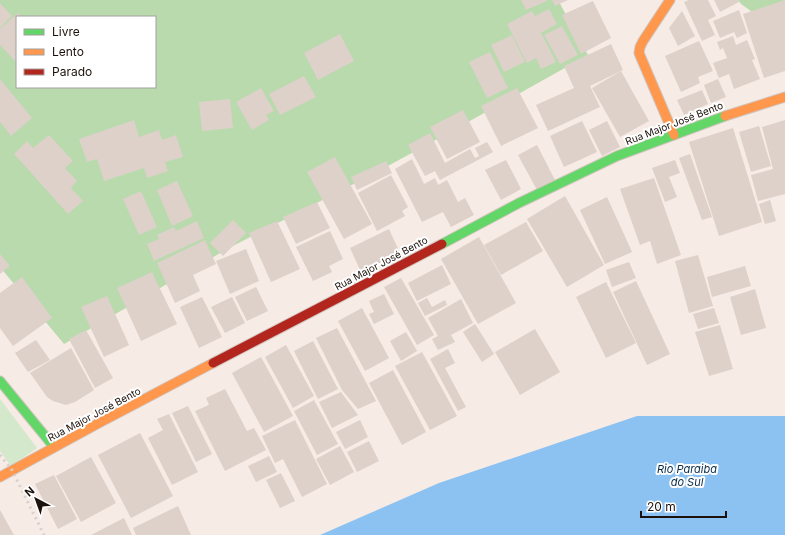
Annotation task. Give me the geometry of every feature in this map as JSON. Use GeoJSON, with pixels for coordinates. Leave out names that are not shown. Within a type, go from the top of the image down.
{"type":"FeatureCollection","features":[{"type":"Feature","properties":{"kind":"street"},"geometry":{"type":"LineString","coordinates":[[670,0],[643,41],[639,53],[674,135]]}},
{"type":"Feature","properties":{"kind":"street","name":"Rua Major José Bento"},"geometry":{"type":"LineString","coordinates":[[0,477],[54,447],[519,203],[617,156],[734,113],[785,97]]}},
{"type":"Feature","properties":{"kind":"street"},"geometry":{"type":"LineString","coordinates":[[0,381],[54,447]]}},
{"type":"Feature","properties":{"kind":"green space"},"geometry":{"type":"Polygon","coordinates":[[[0,0],[558,0],[588,55],[375,173],[227,249],[64,344],[0,267],[0,0]]]}},
{"type":"Feature","properties":{"kind":"green space"},"geometry":{"type":"Polygon","coordinates":[[[738,0],[785,0],[755,14],[738,0]]]}},
{"type":"Feature","properties":{"kind":"green space"},"geometry":{"type":"Polygon","coordinates":[[[0,399],[37,448],[11,466],[0,451],[0,399]]]}},
{"type":"Feature","properties":{"kind":"water","name":"Rio Paraiba do Sul"},"geometry":{"type":"Polygon","coordinates":[[[637,416],[785,416],[785,535],[320,535],[439,483],[637,416]]]}},
{"type":"Feature","properties":{"kind":"building"},"geometry":{"type":"Polygon","coordinates":[[[521,0],[546,0],[547,1],[526,10],[521,0]]]}},
{"type":"Feature","properties":{"kind":"building"},"geometry":{"type":"Polygon","coordinates":[[[552,0],[568,0],[555,6],[552,0]]]}},
{"type":"Feature","properties":{"kind":"building"},"geometry":{"type":"Polygon","coordinates":[[[689,0],[708,0],[716,16],[708,20],[715,35],[702,41],[684,2],[689,0]]]}},
{"type":"Feature","properties":{"kind":"building"},"geometry":{"type":"Polygon","coordinates":[[[714,0],[738,0],[739,2],[720,12],[714,0]]]}},
{"type":"Feature","properties":{"kind":"building"},"geometry":{"type":"Polygon","coordinates":[[[785,0],[785,71],[764,78],[743,14],[785,0]]]}},
{"type":"Feature","properties":{"kind":"building"},"geometry":{"type":"Polygon","coordinates":[[[593,1],[611,38],[581,54],[562,15],[593,1]]]}},
{"type":"Feature","properties":{"kind":"building"},"geometry":{"type":"Polygon","coordinates":[[[0,3],[12,16],[0,28],[0,3]]]}},
{"type":"Feature","properties":{"kind":"building"},"geometry":{"type":"Polygon","coordinates":[[[549,9],[557,24],[541,33],[556,62],[541,69],[536,58],[527,63],[507,24],[532,11],[535,16],[549,9]]]}},
{"type":"Feature","properties":{"kind":"building"},"geometry":{"type":"Polygon","coordinates":[[[739,10],[747,33],[737,38],[734,32],[720,38],[713,21],[739,10]]]}},
{"type":"Feature","properties":{"kind":"building"},"geometry":{"type":"Polygon","coordinates":[[[682,11],[695,36],[678,46],[669,28],[682,11]]]}},
{"type":"Feature","properties":{"kind":"building"},"geometry":{"type":"Polygon","coordinates":[[[18,13],[20,16],[16,16],[16,62],[0,45],[0,29],[18,13]]]}},
{"type":"Feature","properties":{"kind":"building"},"geometry":{"type":"Polygon","coordinates":[[[562,26],[578,55],[560,64],[544,35],[562,26]]]}},
{"type":"Feature","properties":{"kind":"building"},"geometry":{"type":"Polygon","coordinates":[[[340,34],[354,61],[318,80],[304,53],[340,34]]]}},
{"type":"Feature","properties":{"kind":"building"},"geometry":{"type":"Polygon","coordinates":[[[512,35],[525,62],[504,72],[491,45],[512,35]]]}},
{"type":"Feature","properties":{"kind":"building"},"geometry":{"type":"Polygon","coordinates":[[[733,36],[736,45],[747,40],[755,59],[752,60],[760,79],[734,89],[729,74],[719,78],[713,63],[727,58],[723,48],[720,50],[717,42],[733,36]]]}},
{"type":"Feature","properties":{"kind":"building"},"geometry":{"type":"Polygon","coordinates":[[[699,41],[713,71],[698,77],[700,83],[681,92],[665,56],[699,41]]]}},
{"type":"Feature","properties":{"kind":"building"},"geometry":{"type":"Polygon","coordinates":[[[611,44],[623,70],[590,86],[600,107],[548,131],[536,105],[574,88],[564,66],[611,44]]]}},
{"type":"Feature","properties":{"kind":"building"},"geometry":{"type":"Polygon","coordinates":[[[490,52],[508,88],[487,98],[469,62],[490,52]]]}},
{"type":"Feature","properties":{"kind":"building"},"geometry":{"type":"Polygon","coordinates":[[[621,71],[649,121],[620,137],[592,88],[621,71]]]}},
{"type":"Feature","properties":{"kind":"building"},"geometry":{"type":"Polygon","coordinates":[[[304,76],[316,97],[280,115],[269,94],[304,76]]]}},
{"type":"Feature","properties":{"kind":"building"},"geometry":{"type":"Polygon","coordinates":[[[0,79],[32,118],[11,136],[0,122],[0,79]]]}},
{"type":"Feature","properties":{"kind":"building"},"geometry":{"type":"Polygon","coordinates":[[[718,79],[726,97],[711,103],[704,85],[718,79]]]}},
{"type":"Feature","properties":{"kind":"building"},"geometry":{"type":"Polygon","coordinates":[[[261,88],[274,111],[266,115],[269,120],[252,130],[236,102],[261,88]]]}},
{"type":"Feature","properties":{"kind":"building"},"geometry":{"type":"Polygon","coordinates":[[[517,88],[538,128],[501,146],[481,106],[517,88]]]}},
{"type":"Feature","properties":{"kind":"building"},"geometry":{"type":"Polygon","coordinates":[[[702,90],[708,104],[684,115],[677,100],[702,90]]]}},
{"type":"Feature","properties":{"kind":"building"},"geometry":{"type":"Polygon","coordinates":[[[230,99],[233,128],[202,131],[199,102],[230,99]]]}},
{"type":"Feature","properties":{"kind":"building"},"geometry":{"type":"Polygon","coordinates":[[[463,110],[480,142],[447,159],[430,127],[463,110]]]}},
{"type":"Feature","properties":{"kind":"building"},"geometry":{"type":"Polygon","coordinates":[[[134,120],[139,137],[159,130],[162,140],[176,135],[183,157],[165,162],[168,171],[147,178],[144,168],[104,181],[97,159],[87,162],[79,139],[134,120]]]}},
{"type":"Feature","properties":{"kind":"building"},"geometry":{"type":"Polygon","coordinates":[[[785,120],[785,194],[758,201],[751,175],[773,169],[762,127],[785,120]]]}},
{"type":"Feature","properties":{"kind":"building"},"geometry":{"type":"Polygon","coordinates":[[[582,121],[597,152],[564,167],[550,136],[582,121]]]}},
{"type":"Feature","properties":{"kind":"building"},"geometry":{"type":"Polygon","coordinates":[[[607,121],[620,147],[602,156],[589,130],[607,121]]]}},
{"type":"Feature","properties":{"kind":"building"},"geometry":{"type":"Polygon","coordinates":[[[759,126],[771,166],[751,172],[739,132],[759,126]]]}},
{"type":"Feature","properties":{"kind":"building"},"geometry":{"type":"Polygon","coordinates":[[[733,128],[762,222],[719,236],[689,142],[733,128]]]}},
{"type":"Feature","properties":{"kind":"building"},"geometry":{"type":"Polygon","coordinates":[[[430,133],[445,163],[470,149],[475,158],[479,156],[475,148],[487,142],[493,152],[440,180],[435,171],[425,176],[408,145],[430,133]]]}},
{"type":"Feature","properties":{"kind":"building"},"geometry":{"type":"Polygon","coordinates":[[[49,135],[73,161],[65,168],[77,181],[71,188],[83,201],[68,214],[14,154],[27,141],[33,148],[49,135]]]}},
{"type":"Feature","properties":{"kind":"building"},"geometry":{"type":"Polygon","coordinates":[[[537,145],[555,180],[537,190],[518,155],[537,145]]]}},
{"type":"Feature","properties":{"kind":"building"},"geometry":{"type":"Polygon","coordinates":[[[690,154],[712,217],[702,220],[679,158],[690,154]]]}},
{"type":"Feature","properties":{"kind":"building"},"geometry":{"type":"Polygon","coordinates":[[[335,157],[372,224],[344,239],[307,172],[335,157]]]}},
{"type":"Feature","properties":{"kind":"building"},"geometry":{"type":"Polygon","coordinates":[[[412,159],[424,184],[435,178],[438,185],[447,180],[458,202],[465,198],[474,215],[451,227],[443,212],[422,222],[395,169],[412,159]]]}},
{"type":"Feature","properties":{"kind":"building"},"geometry":{"type":"Polygon","coordinates":[[[506,160],[521,189],[501,200],[485,170],[506,160]]]}},
{"type":"Feature","properties":{"kind":"building"},"geometry":{"type":"Polygon","coordinates":[[[675,160],[680,173],[669,177],[677,197],[665,202],[652,168],[675,160]]]}},
{"type":"Feature","properties":{"kind":"building"},"geometry":{"type":"Polygon","coordinates":[[[386,161],[392,173],[357,190],[351,177],[386,161]]]}},
{"type":"Feature","properties":{"kind":"building"},"geometry":{"type":"Polygon","coordinates":[[[391,175],[408,207],[402,211],[405,216],[377,231],[358,193],[391,175]]]}},
{"type":"Feature","properties":{"kind":"building"},"geometry":{"type":"Polygon","coordinates":[[[654,178],[681,255],[657,264],[650,241],[640,245],[620,189],[654,178]]]}},
{"type":"Feature","properties":{"kind":"building"},"geometry":{"type":"Polygon","coordinates":[[[177,181],[193,216],[172,226],[157,190],[177,181]]]}},
{"type":"Feature","properties":{"kind":"building"},"geometry":{"type":"Polygon","coordinates":[[[141,191],[157,227],[139,235],[123,199],[141,191]]]}},
{"type":"Feature","properties":{"kind":"building"},"geometry":{"type":"Polygon","coordinates":[[[565,196],[604,265],[567,287],[527,219],[565,196]]]}},
{"type":"Feature","properties":{"kind":"building"},"geometry":{"type":"Polygon","coordinates":[[[607,197],[632,252],[605,264],[580,210],[607,197]]]}},
{"type":"Feature","properties":{"kind":"building"},"geometry":{"type":"Polygon","coordinates":[[[770,200],[776,221],[765,224],[759,204],[770,200]]]}},
{"type":"Feature","properties":{"kind":"building"},"geometry":{"type":"Polygon","coordinates":[[[317,202],[330,228],[296,244],[283,217],[317,202]]]}},
{"type":"Feature","properties":{"kind":"building"},"geometry":{"type":"Polygon","coordinates":[[[233,220],[246,233],[223,256],[210,243],[233,220]]]}},
{"type":"Feature","properties":{"kind":"building"},"geometry":{"type":"Polygon","coordinates":[[[197,221],[204,238],[154,261],[147,244],[159,239],[157,235],[174,227],[176,231],[197,221]]]}},
{"type":"Feature","properties":{"kind":"building"},"geometry":{"type":"Polygon","coordinates":[[[277,221],[300,269],[271,282],[249,233],[277,221]]]}},
{"type":"Feature","properties":{"kind":"building"},"geometry":{"type":"Polygon","coordinates":[[[526,222],[543,251],[501,275],[484,245],[526,222]]]}},
{"type":"Feature","properties":{"kind":"building"},"geometry":{"type":"Polygon","coordinates":[[[389,229],[400,253],[361,272],[350,248],[389,229]]]}},
{"type":"Feature","properties":{"kind":"building"},"geometry":{"type":"Polygon","coordinates":[[[330,231],[343,259],[329,266],[332,272],[313,281],[296,247],[330,231]]]}},
{"type":"Feature","properties":{"kind":"building"},"geometry":{"type":"Polygon","coordinates":[[[479,237],[516,303],[478,324],[441,259],[479,237]]]}},
{"type":"Feature","properties":{"kind":"building"},"geometry":{"type":"Polygon","coordinates":[[[205,240],[216,264],[193,275],[200,291],[175,303],[157,263],[205,240]]]}},
{"type":"Feature","properties":{"kind":"building"},"geometry":{"type":"Polygon","coordinates":[[[246,249],[259,281],[230,294],[216,261],[246,249]]]}},
{"type":"Feature","properties":{"kind":"building"},"geometry":{"type":"Polygon","coordinates":[[[0,254],[10,266],[0,274],[0,254]]]}},
{"type":"Feature","properties":{"kind":"building"},"geometry":{"type":"Polygon","coordinates":[[[698,255],[713,306],[689,313],[675,261],[698,255]]]}},
{"type":"Feature","properties":{"kind":"building"},"geometry":{"type":"Polygon","coordinates":[[[629,262],[636,278],[612,287],[606,270],[629,262]]]}},
{"type":"Feature","properties":{"kind":"building"},"geometry":{"type":"Polygon","coordinates":[[[442,265],[451,284],[417,301],[408,283],[442,265]]]}},
{"type":"Feature","properties":{"kind":"building"},"geometry":{"type":"Polygon","coordinates":[[[745,266],[751,286],[712,297],[707,277],[745,266]]]}},
{"type":"Feature","properties":{"kind":"building"},"geometry":{"type":"Polygon","coordinates":[[[152,272],[177,324],[141,341],[117,288],[152,272]]]}},
{"type":"Feature","properties":{"kind":"building"},"geometry":{"type":"Polygon","coordinates":[[[22,277],[52,318],[13,346],[0,328],[0,293],[22,277]]]}},
{"type":"Feature","properties":{"kind":"building"},"geometry":{"type":"Polygon","coordinates":[[[401,278],[434,335],[417,345],[384,287],[401,278]]]}},
{"type":"Feature","properties":{"kind":"building"},"geometry":{"type":"Polygon","coordinates":[[[636,281],[670,354],[647,365],[613,292],[636,281]]]}},
{"type":"Feature","properties":{"kind":"building"},"geometry":{"type":"Polygon","coordinates":[[[606,282],[636,343],[606,358],[576,297],[606,282]]]}},
{"type":"Feature","properties":{"kind":"building"},"geometry":{"type":"Polygon","coordinates":[[[256,287],[268,311],[247,321],[235,297],[256,287]]]}},
{"type":"Feature","properties":{"kind":"building"},"geometry":{"type":"Polygon","coordinates":[[[755,289],[766,328],[741,335],[730,297],[755,289]]]}},
{"type":"Feature","properties":{"kind":"building"},"geometry":{"type":"Polygon","coordinates":[[[384,294],[394,314],[374,324],[369,314],[374,312],[369,301],[384,294]]]}},
{"type":"Feature","properties":{"kind":"building"},"geometry":{"type":"Polygon","coordinates":[[[107,296],[129,345],[104,357],[81,307],[107,296]]]}},
{"type":"Feature","properties":{"kind":"building"},"geometry":{"type":"Polygon","coordinates":[[[202,297],[222,337],[199,348],[180,307],[202,297]]]}},
{"type":"Feature","properties":{"kind":"building"},"geometry":{"type":"Polygon","coordinates":[[[232,297],[245,323],[225,333],[211,307],[232,297]]]}},
{"type":"Feature","properties":{"kind":"building"},"geometry":{"type":"Polygon","coordinates":[[[427,298],[432,307],[445,300],[447,305],[425,316],[418,303],[427,298]]]}},
{"type":"Feature","properties":{"kind":"building"},"geometry":{"type":"Polygon","coordinates":[[[461,299],[473,323],[451,335],[455,342],[438,350],[432,339],[438,336],[428,318],[461,299]]]}},
{"type":"Feature","properties":{"kind":"building"},"geometry":{"type":"Polygon","coordinates":[[[362,308],[389,358],[365,371],[338,321],[362,308]]]}},
{"type":"Feature","properties":{"kind":"building"},"geometry":{"type":"Polygon","coordinates":[[[714,308],[719,323],[698,329],[693,314],[714,308]]]}},
{"type":"Feature","properties":{"kind":"building"},"geometry":{"type":"Polygon","coordinates":[[[475,324],[494,354],[482,362],[463,332],[475,324]]]}},
{"type":"Feature","properties":{"kind":"building"},"geometry":{"type":"Polygon","coordinates":[[[720,325],[733,369],[709,376],[695,332],[720,325]]]}},
{"type":"Feature","properties":{"kind":"building"},"geometry":{"type":"Polygon","coordinates":[[[337,328],[376,401],[358,409],[342,390],[316,338],[337,328]]]}},
{"type":"Feature","properties":{"kind":"building"},"geometry":{"type":"Polygon","coordinates":[[[535,329],[560,372],[520,395],[495,352],[535,329]]]}},
{"type":"Feature","properties":{"kind":"building"},"geometry":{"type":"Polygon","coordinates":[[[86,330],[113,378],[95,388],[69,339],[86,330]]]}},
{"type":"Feature","properties":{"kind":"building"},"geometry":{"type":"Polygon","coordinates":[[[406,332],[417,351],[401,361],[390,341],[406,332]]]}},
{"type":"Feature","properties":{"kind":"building"},"geometry":{"type":"Polygon","coordinates":[[[36,340],[50,360],[28,372],[15,353],[36,340]]]}},
{"type":"Feature","properties":{"kind":"building"},"geometry":{"type":"Polygon","coordinates":[[[313,341],[338,389],[318,399],[294,351],[313,341]]]}},
{"type":"Feature","properties":{"kind":"building"},"geometry":{"type":"Polygon","coordinates":[[[286,345],[314,396],[293,408],[265,357],[286,345]]]}},
{"type":"Feature","properties":{"kind":"building"},"geometry":{"type":"Polygon","coordinates":[[[71,348],[94,390],[75,402],[66,405],[53,401],[47,397],[30,373],[71,348]]]}},
{"type":"Feature","properties":{"kind":"building"},"geometry":{"type":"Polygon","coordinates":[[[448,349],[455,363],[445,368],[466,407],[458,411],[430,359],[448,349]]]}},
{"type":"Feature","properties":{"kind":"building"},"geometry":{"type":"Polygon","coordinates":[[[422,352],[457,416],[430,430],[395,366],[422,352]]]}},
{"type":"Feature","properties":{"kind":"building"},"geometry":{"type":"Polygon","coordinates":[[[261,357],[293,416],[264,432],[232,373],[261,357]]]}},
{"type":"Feature","properties":{"kind":"building"},"geometry":{"type":"Polygon","coordinates":[[[393,370],[426,432],[402,445],[369,383],[393,370]]]}},
{"type":"Feature","properties":{"kind":"building"},"geometry":{"type":"Polygon","coordinates":[[[225,389],[247,431],[254,428],[266,450],[225,471],[195,411],[209,405],[206,398],[225,389]]]}},
{"type":"Feature","properties":{"kind":"building"},"geometry":{"type":"Polygon","coordinates":[[[341,392],[358,415],[332,428],[319,402],[341,392]]]}},
{"type":"Feature","properties":{"kind":"building"},"geometry":{"type":"Polygon","coordinates":[[[314,400],[338,444],[317,455],[294,411],[314,400]]]}},
{"type":"Feature","properties":{"kind":"building"},"geometry":{"type":"Polygon","coordinates":[[[188,406],[212,454],[196,462],[172,413],[188,406]]]}},
{"type":"Feature","properties":{"kind":"building"},"geometry":{"type":"Polygon","coordinates":[[[169,414],[198,472],[172,485],[148,438],[163,430],[157,419],[169,414]]]}},
{"type":"Feature","properties":{"kind":"building"},"geometry":{"type":"Polygon","coordinates":[[[295,420],[327,484],[302,497],[283,459],[275,463],[262,436],[295,420]]]}},
{"type":"Feature","properties":{"kind":"building"},"geometry":{"type":"Polygon","coordinates":[[[360,420],[368,437],[345,449],[336,432],[360,420]]]}},
{"type":"Feature","properties":{"kind":"building"},"geometry":{"type":"Polygon","coordinates":[[[140,433],[173,496],[131,518],[98,455],[140,433]]]}},
{"type":"Feature","properties":{"kind":"building"},"geometry":{"type":"Polygon","coordinates":[[[369,441],[379,461],[357,472],[347,452],[369,441]]]}},
{"type":"Feature","properties":{"kind":"building"},"geometry":{"type":"Polygon","coordinates":[[[340,446],[354,472],[330,485],[316,459],[340,446]]]}},
{"type":"Feature","properties":{"kind":"building"},"geometry":{"type":"Polygon","coordinates":[[[269,456],[277,472],[256,482],[248,466],[269,456]]]}},
{"type":"Feature","properties":{"kind":"building"},"geometry":{"type":"Polygon","coordinates":[[[91,457],[116,503],[81,522],[56,476],[91,457]]]}},
{"type":"Feature","properties":{"kind":"building"},"geometry":{"type":"Polygon","coordinates":[[[281,473],[295,501],[280,508],[266,480],[281,473]]]}},
{"type":"Feature","properties":{"kind":"building"},"geometry":{"type":"Polygon","coordinates":[[[54,475],[77,519],[58,529],[35,484],[54,475]]]}},
{"type":"Feature","properties":{"kind":"building"},"geometry":{"type":"Polygon","coordinates":[[[178,506],[191,535],[136,535],[133,528],[178,506]]]}},
{"type":"Feature","properties":{"kind":"building"},"geometry":{"type":"Polygon","coordinates":[[[0,510],[14,535],[0,535],[0,510]]]}},
{"type":"Feature","properties":{"kind":"building"},"geometry":{"type":"Polygon","coordinates":[[[124,518],[132,535],[91,535],[124,518]]]}},
{"type":"Feature","properties":{"kind":"railway"},"geometry":{"type":"LineString","coordinates":[[0,455],[12,470],[44,535]]}},
{"type":"Feature","properties":{"kind":"traffic: fast"},"geometry":{"type":"LineString","coordinates":[[442,244],[519,203],[617,156],[725,116]]}},
{"type":"Feature","properties":{"kind":"traffic: fast"},"geometry":{"type":"LineString","coordinates":[[0,381],[54,447]]}},
{"type":"Feature","properties":{"kind":"traffic: slow"},"geometry":{"type":"LineString","coordinates":[[670,0],[643,41],[639,53],[674,135]]}},
{"type":"Feature","properties":{"kind":"traffic: slow"},"geometry":{"type":"LineString","coordinates":[[725,116],[785,97]]}},
{"type":"Feature","properties":{"kind":"traffic: slow"},"geometry":{"type":"LineString","coordinates":[[0,477],[213,363]]}},
{"type":"Feature","properties":{"kind":"traffic: jam"},"geometry":{"type":"LineString","coordinates":[[213,363],[442,244]]}}]}
